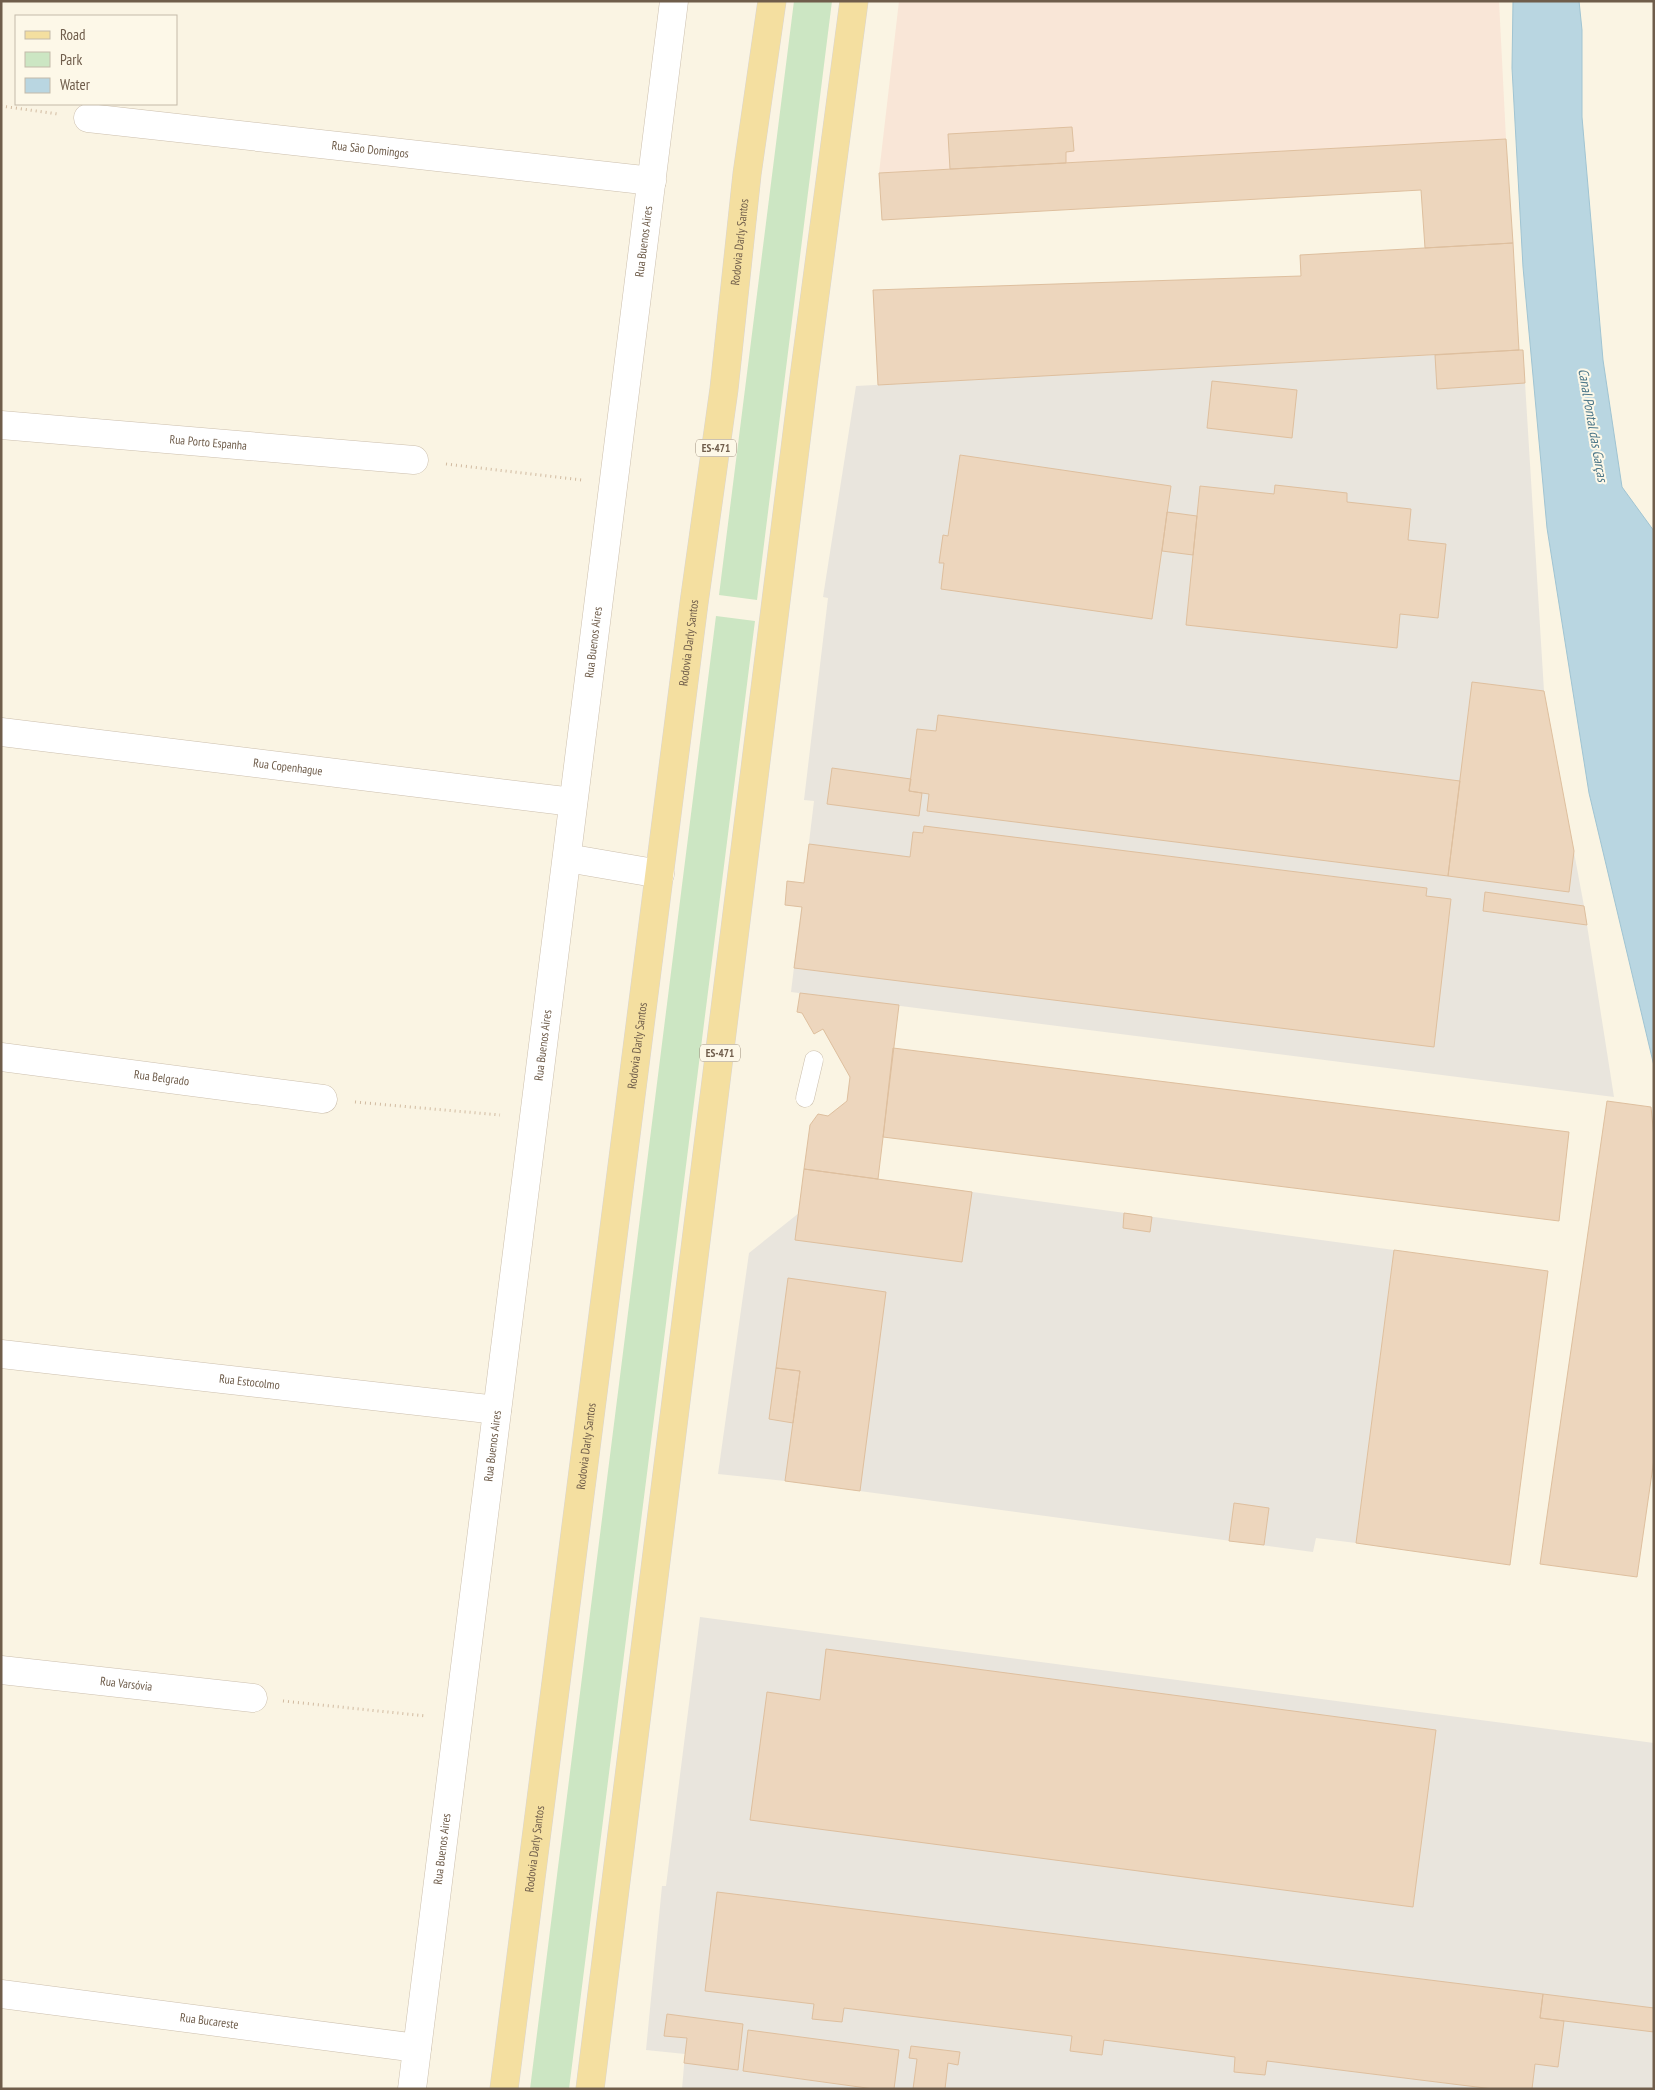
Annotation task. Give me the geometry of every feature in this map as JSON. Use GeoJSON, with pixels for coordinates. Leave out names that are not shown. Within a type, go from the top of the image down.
{"type":"FeatureCollection","features":[{"type":"Feature","properties":{"kind":"main road","name":"Rodovia Darly Santos"},"geometry":{"type":"LineString","coordinates":[[504,2089],[724,389],[747,174],[772,1]]}},
{"type":"Feature","properties":{"kind":"main road","name":"ES-471"},"geometry":{"type":"LineString","coordinates":[[590,2089],[804,377],[854,1]]}},
{"type":"Feature","properties":{"kind":"street","name":"Rua Buenos Aires"},"geometry":{"type":"LineString","coordinates":[[412,2089],[674,1]]}},
{"type":"Feature","properties":{"kind":"street","name":"Rua São Domingos"},"geometry":{"type":"LineString","coordinates":[[88,118],[652,180]]}},
{"type":"Feature","properties":{"kind":"street","name":"Rua Porto Espanha"},"geometry":{"type":"LineString","coordinates":[[1,425],[414,460]]}},
{"type":"Feature","properties":{"kind":"street","name":"Rua Copenhague"},"geometry":{"type":"LineString","coordinates":[[1,732],[573,802]]}},
{"type":"Feature","properties":{"kind":"street"},"geometry":{"type":"LineString","coordinates":[[567,858],[660,874]]}},
{"type":"Feature","properties":{"kind":"street","name":"Rua Belgrado"},"geometry":{"type":"LineString","coordinates":[[1,1057],[323,1099]]}},
{"type":"Feature","properties":{"kind":"street","name":"Rua Estocolmo"},"geometry":{"type":"LineString","coordinates":[[1,1354],[497,1410]]}},
{"type":"Feature","properties":{"kind":"street","name":"Rua Varsóvia"},"geometry":{"type":"LineString","coordinates":[[1,1670],[253,1698]]}},
{"type":"Feature","properties":{"kind":"street","name":"Rua Bucareste"},"geometry":{"type":"LineString","coordinates":[[1,1994],[417,2048]]}},
{"type":"Feature","properties":{"kind":"lane"},"geometry":{"type":"LineString","coordinates":[[805,1098],[814,1060]]}},
{"type":"Feature","properties":{"kind":"path"},"geometry":{"type":"LineString","coordinates":[[1,106],[88,118]]}},
{"type":"Feature","properties":{"kind":"path"},"geometry":{"type":"LineString","coordinates":[[414,460],[614,484]]}},
{"type":"Feature","properties":{"kind":"path"},"geometry":{"type":"LineString","coordinates":[[323,1099],[533,1118]]}},
{"type":"Feature","properties":{"kind":"path"},"geometry":{"type":"LineString","coordinates":[[253,1698],[458,1719]]}},
{"type":"Feature","properties":{"kind":"shaded area"},"geometry":{"type":"Polygon","coordinates":[[[899,1],[1499,1],[1506,139],[879,173],[899,1]]]}},
{"type":"Feature","properties":{"kind":"shaded area"},"geometry":{"type":"Polygon","coordinates":[[[1523,350],[1544,691],[1584,906],[1614,1097],[791,992],[814,801],[804,800],[828,598],[823,597],[856,386],[1523,350]]]}},
{"type":"Feature","properties":{"kind":"shaded area"},"geometry":{"type":"Polygon","coordinates":[[[878,1179],[1394,1250],[1356,1543],[1316,1538],[1313,1552],[785,1481],[718,1474],[749,1253],[799,1213],[878,1179]]]}},
{"type":"Feature","properties":{"kind":"shaded area"},"geometry":{"type":"Polygon","coordinates":[[[700,1617],[1654,1743],[1654,2089],[682,2089],[685,2054],[646,2050],[662,1886],[666,1886],[700,1617]]]}},
{"type":"Feature","properties":{"kind":"green space"},"geometry":{"type":"Polygon","coordinates":[[[794,1],[832,1],[757,600],[719,595],[794,1]]]}},
{"type":"Feature","properties":{"kind":"green space"},"geometry":{"type":"Polygon","coordinates":[[[716,616],[755,621],[569,2089],[530,2089],[716,616]]]}},
{"type":"Feature","properties":{"kind":"water","name":"Canal Pontal das Garças"},"geometry":{"type":"Polygon","coordinates":[[[1513,1],[1579,1],[1582,30],[1582,117],[1603,360],[1622,487],[1654,531],[1654,1066],[1589,793],[1547,528],[1523,267],[1512,68],[1513,1]]]}},
{"type":"Feature","properties":{"kind":"building"},"geometry":{"type":"Polygon","coordinates":[[[1072,127],[1074,151],[1066,152],[1066,163],[950,169],[948,134],[1072,127]]]}},
{"type":"Feature","properties":{"kind":"building"},"geometry":{"type":"Polygon","coordinates":[[[1506,139],[1513,243],[1425,248],[1421,190],[882,220],[879,173],[1506,139]]]}},
{"type":"Feature","properties":{"kind":"building"},"geometry":{"type":"Polygon","coordinates":[[[1513,243],[1519,350],[878,385],[873,290],[1301,276],[1300,255],[1513,243]]]}},
{"type":"Feature","properties":{"kind":"building"},"geometry":{"type":"Polygon","coordinates":[[[1523,350],[1525,383],[1437,389],[1435,355],[1523,350]]]}},
{"type":"Feature","properties":{"kind":"building"},"geometry":{"type":"Polygon","coordinates":[[[1212,381],[1297,390],[1292,438],[1207,428],[1212,381]]]}},
{"type":"Feature","properties":{"kind":"building"},"geometry":{"type":"Polygon","coordinates":[[[960,455],[1171,486],[1152,619],[941,589],[944,563],[939,563],[943,535],[948,536],[960,455]]]}},
{"type":"Feature","properties":{"kind":"building"},"geometry":{"type":"Polygon","coordinates":[[[1275,485],[1347,493],[1347,502],[1411,509],[1408,540],[1446,544],[1438,618],[1400,614],[1397,648],[1186,625],[1200,486],[1274,494],[1275,485]]]}},
{"type":"Feature","properties":{"kind":"building"},"geometry":{"type":"Polygon","coordinates":[[[1167,512],[1197,516],[1193,555],[1162,551],[1167,512]]]}},
{"type":"Feature","properties":{"kind":"building"},"geometry":{"type":"Polygon","coordinates":[[[1472,682],[1544,691],[1574,851],[1569,892],[1448,876],[1472,682]]]}},
{"type":"Feature","properties":{"kind":"building"},"geometry":{"type":"Polygon","coordinates":[[[938,715],[1460,781],[1448,876],[927,811],[929,794],[909,791],[917,729],[936,731],[938,715]]]}},
{"type":"Feature","properties":{"kind":"building"},"geometry":{"type":"Polygon","coordinates":[[[832,768],[911,779],[909,791],[922,793],[919,816],[827,804],[832,768]]]}},
{"type":"Feature","properties":{"kind":"building"},"geometry":{"type":"Polygon","coordinates":[[[924,826],[1427,888],[1426,896],[1451,899],[1434,1047],[794,968],[802,907],[785,905],[787,881],[804,883],[809,844],[910,857],[913,832],[923,833],[924,826]]]}},
{"type":"Feature","properties":{"kind":"building"},"geometry":{"type":"Polygon","coordinates":[[[1485,892],[1584,906],[1587,925],[1483,911],[1485,892]]]}},
{"type":"Feature","properties":{"kind":"building"},"geometry":{"type":"Polygon","coordinates":[[[800,993],[899,1005],[878,1179],[804,1169],[810,1125],[818,1114],[828,1116],[847,1101],[850,1077],[823,1029],[814,1034],[802,1013],[797,1012],[800,993]]]}},
{"type":"Feature","properties":{"kind":"building"},"geometry":{"type":"Polygon","coordinates":[[[893,1048],[1569,1132],[1559,1221],[883,1137],[893,1048]]]}},
{"type":"Feature","properties":{"kind":"building"},"geometry":{"type":"Polygon","coordinates":[[[1607,1101],[1651,1107],[1654,1137],[1654,1459],[1637,1577],[1540,1564],[1607,1101]]]}},
{"type":"Feature","properties":{"kind":"building"},"geometry":{"type":"Polygon","coordinates":[[[804,1169],[972,1192],[962,1262],[795,1240],[804,1169]]]}},
{"type":"Feature","properties":{"kind":"building"},"geometry":{"type":"Polygon","coordinates":[[[1124,1213],[1152,1217],[1150,1232],[1123,1228],[1124,1213]]]}},
{"type":"Feature","properties":{"kind":"building"},"geometry":{"type":"Polygon","coordinates":[[[1394,1250],[1548,1271],[1510,1565],[1356,1543],[1394,1250]]]}},
{"type":"Feature","properties":{"kind":"building"},"geometry":{"type":"Polygon","coordinates":[[[788,1278],[886,1292],[860,1491],[785,1481],[800,1371],[776,1368],[788,1278]]]}},
{"type":"Feature","properties":{"kind":"building"},"geometry":{"type":"Polygon","coordinates":[[[776,1368],[800,1371],[793,1423],[769,1419],[776,1368]]]}},
{"type":"Feature","properties":{"kind":"building"},"geometry":{"type":"Polygon","coordinates":[[[1234,1503],[1269,1508],[1264,1545],[1229,1541],[1234,1503]]]}},
{"type":"Feature","properties":{"kind":"building"},"geometry":{"type":"Polygon","coordinates":[[[826,1649],[1436,1730],[1413,1907],[750,1820],[767,1692],[820,1700],[826,1649]]]}},
{"type":"Feature","properties":{"kind":"building"},"geometry":{"type":"Polygon","coordinates":[[[717,1892],[1543,1994],[1540,2018],[1564,2021],[1558,2067],[1535,2064],[1532,2089],[1493,2089],[1267,2061],[1265,2075],[1234,2072],[1235,2057],[1104,2040],[1102,2055],[1070,2051],[1072,2036],[844,2008],[842,2022],[812,2019],[814,2004],[705,1991],[717,1892]]]}},
{"type":"Feature","properties":{"kind":"building"},"geometry":{"type":"Polygon","coordinates":[[[1543,1994],[1654,2008],[1654,2032],[1540,2018],[1543,1994]]]}},
{"type":"Feature","properties":{"kind":"building"},"geometry":{"type":"Polygon","coordinates":[[[667,2014],[743,2024],[738,2070],[684,2063],[687,2038],[664,2036],[667,2014]]]}},
{"type":"Feature","properties":{"kind":"building"},"geometry":{"type":"Polygon","coordinates":[[[748,2030],[899,2050],[894,2089],[874,2089],[743,2071],[748,2030]]]}},
{"type":"Feature","properties":{"kind":"building"},"geometry":{"type":"Polygon","coordinates":[[[911,2046],[960,2052],[958,2065],[948,2063],[945,2089],[913,2089],[917,2059],[909,2058],[911,2046]]]}}]}
